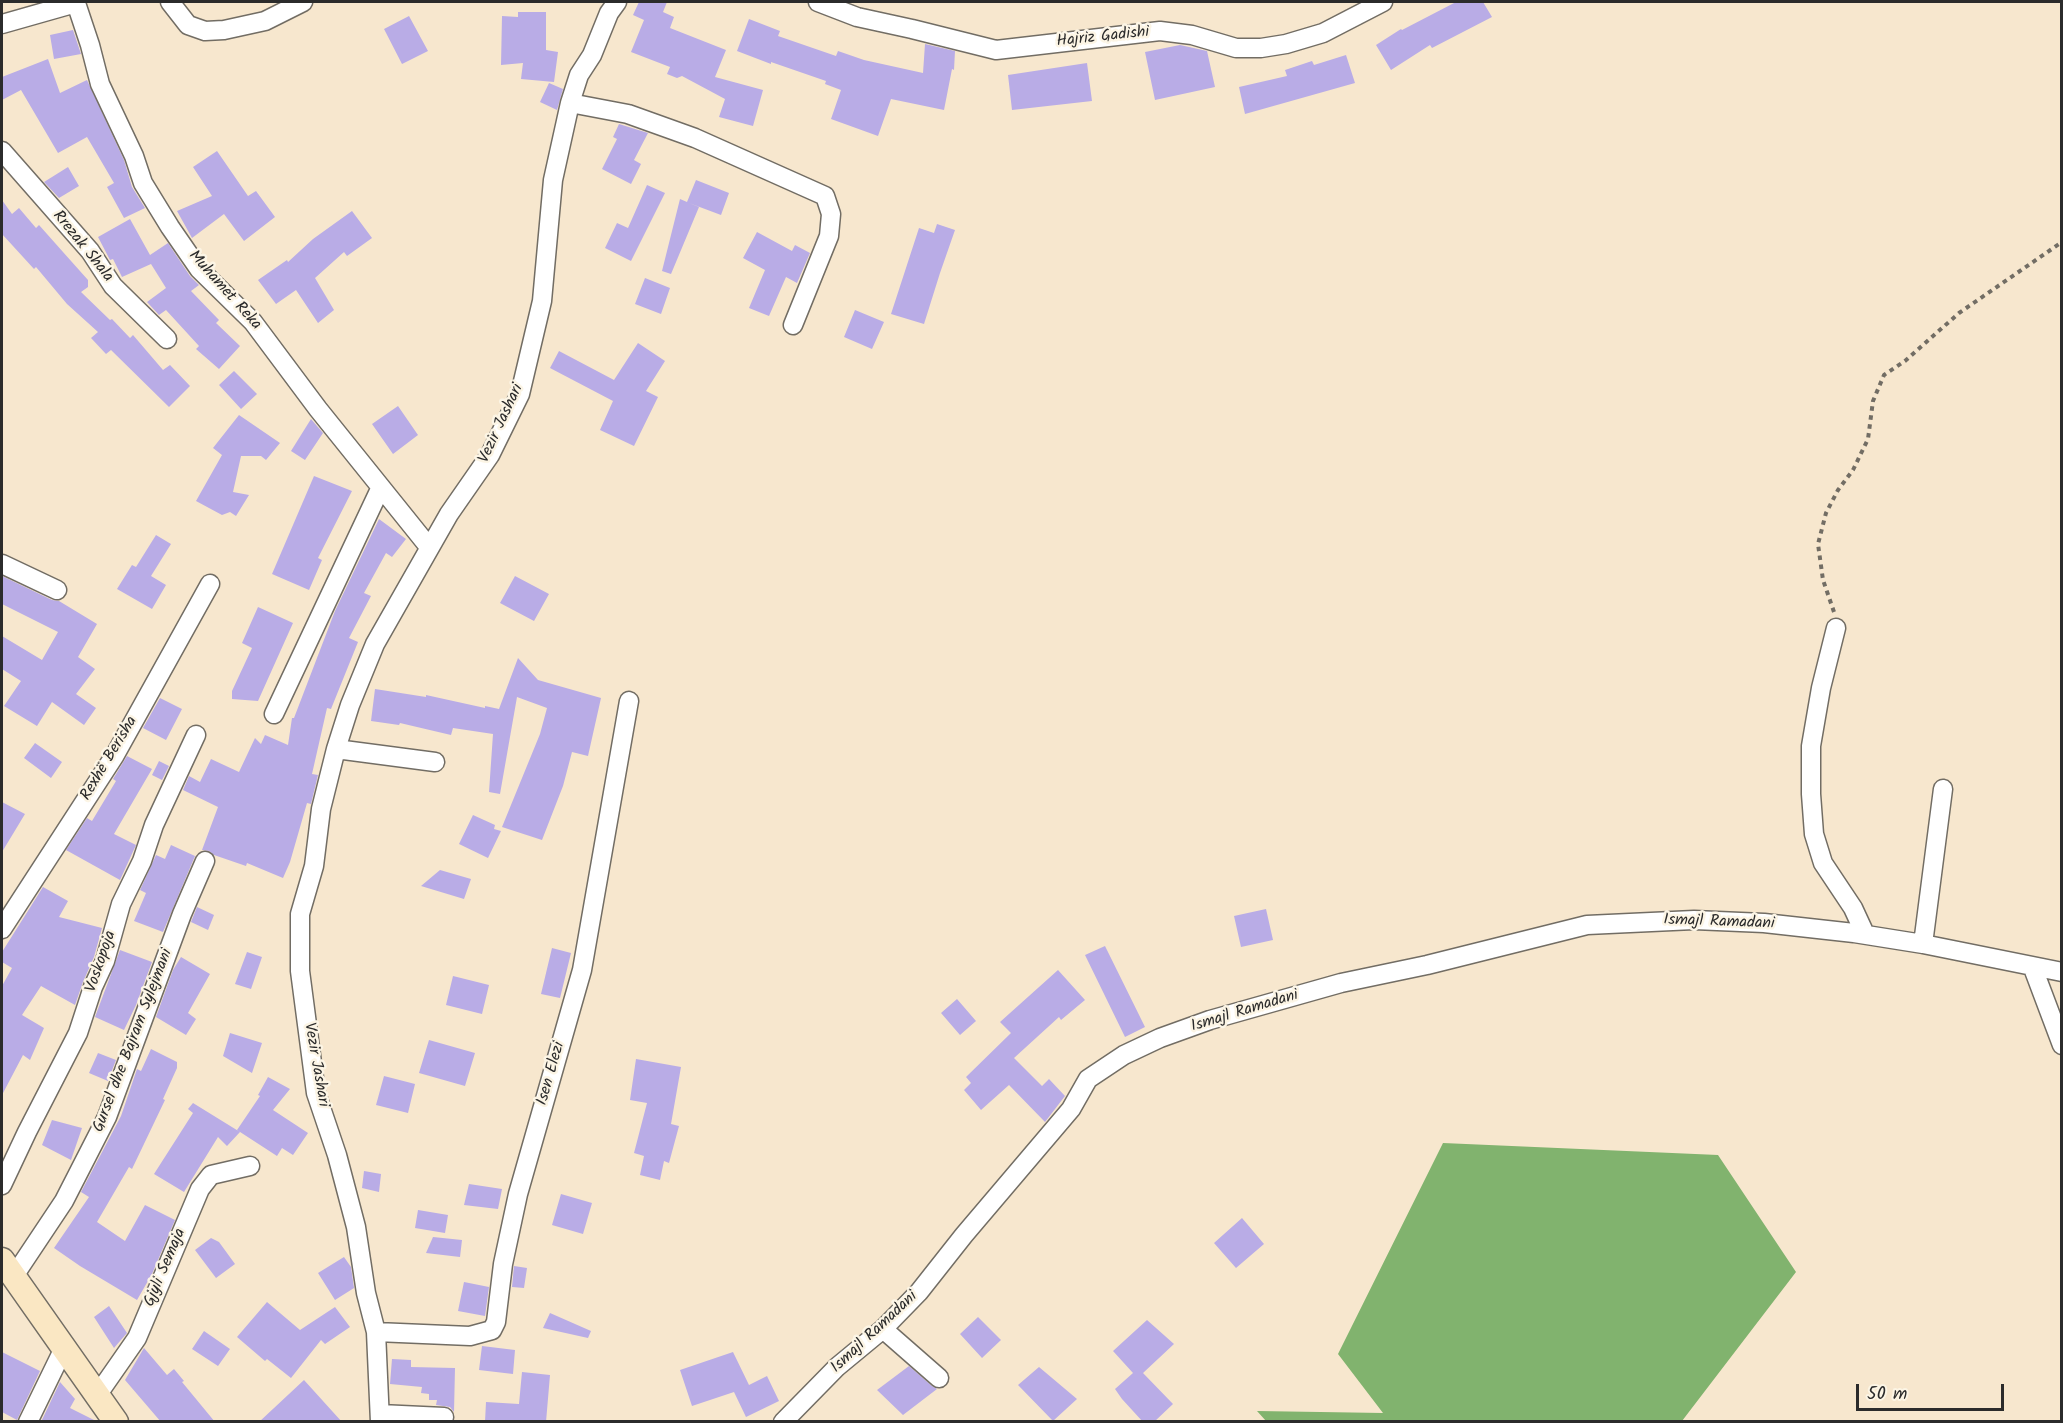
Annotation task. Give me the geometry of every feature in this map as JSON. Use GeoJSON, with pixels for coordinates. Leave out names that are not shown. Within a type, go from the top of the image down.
{"type":"FeatureCollection","features":[{"type":"Feature","properties":{"kind":"street"},"geometry":{"type":"LineString","coordinates":[[2,24],[29,9],[76,2]]}},
{"type":"Feature","properties":{"kind":"street","name":"Muhamet Reka"},"geometry":{"type":"LineString","coordinates":[[76,2],[100,84],[134,156],[143,183],[170,227],[199,269],[253,322],[380,489],[429,547]]}},
{"type":"Feature","properties":{"kind":"street"},"geometry":{"type":"LineString","coordinates":[[170,2],[188,25],[205,32],[265,21],[303,2]]}},
{"type":"Feature","properties":{"kind":"street","name":"Vezir Jashari"},"geometry":{"type":"LineString","coordinates":[[444,1417],[380,1418],[376,1332],[366,1293],[356,1227],[337,1155],[316,1093],[300,971],[300,914],[314,866],[321,809],[336,750],[350,705],[375,644],[449,514],[490,455],[520,394],[542,301],[553,180],[570,103],[579,75],[592,55],[609,13],[617,2]]}},
{"type":"Feature","properties":{"kind":"street","name":"Hajriz Gadishi"},"geometry":{"type":"LineString","coordinates":[[818,2],[857,17],[996,50],[1160,31],[1192,35],[1236,48],[1261,48],[1286,44],[1323,33],[1383,2]]}},
{"type":"Feature","properties":{"kind":"street"},"geometry":{"type":"LineString","coordinates":[[570,103],[628,114],[695,138],[825,196],[831,214],[829,236],[793,326]]}},
{"type":"Feature","properties":{"kind":"street","name":"Rrezak Shala"},"geometry":{"type":"LineString","coordinates":[[2,151],[90,251],[113,286],[167,339]]}},
{"type":"Feature","properties":{"kind":"street"},"geometry":{"type":"LineString","coordinates":[[274,714],[380,489]]}},
{"type":"Feature","properties":{"kind":"street"},"geometry":{"type":"LineString","coordinates":[[2,564],[57,590]]}},
{"type":"Feature","properties":{"kind":"street","name":"Rexhë Berisha"},"geometry":{"type":"LineString","coordinates":[[2,929],[115,755],[210,584]]}},
{"type":"Feature","properties":{"kind":"street"},"geometry":{"type":"LineString","coordinates":[[1836,628],[1821,688],[1811,747],[1814,834],[1823,863],[1852,908],[1865,934]]}},
{"type":"Feature","properties":{"kind":"street","name":"Isen Elezi"},"geometry":{"type":"LineString","coordinates":[[376,1332],[470,1336],[492,1330],[496,1322],[503,1264],[518,1194],[582,970],[629,701]]}},
{"type":"Feature","properties":{"kind":"street","name":"Voskopoja"},"geometry":{"type":"LineString","coordinates":[[2,1185],[78,1033],[93,987],[105,962],[121,904],[142,861],[154,825],[196,735]]}},
{"type":"Feature","properties":{"kind":"street"},"geometry":{"type":"LineString","coordinates":[[336,750],[435,762]]}},
{"type":"Feature","properties":{"kind":"street"},"geometry":{"type":"LineString","coordinates":[[1923,944],[1943,789]]}},
{"type":"Feature","properties":{"kind":"street","name":"Gursel dhe Bajram Sylejmani"},"geometry":{"type":"LineString","coordinates":[[116,1422],[8,1268],[64,1201],[108,1117],[178,924],[205,861]]}},
{"type":"Feature","properties":{"kind":"street","name":"Ismajl Ramadani"},"geometry":{"type":"LineString","coordinates":[[783,1422],[837,1367],[883,1329],[919,1292],[964,1235],[1071,1109],[1089,1079],[1124,1055],[1210,1020],[1341,983],[1426,965],[1587,925],[1694,920],[1764,923],[1865,934],[2061,972]]}},
{"type":"Feature","properties":{"kind":"street"},"geometry":{"type":"LineString","coordinates":[[2032,968],[2061,1044]]}},
{"type":"Feature","properties":{"kind":"street","name":"Gjyli Semaja"},"geometry":{"type":"LineString","coordinates":[[98,1394],[137,1338],[200,1189],[211,1175],[250,1166]]}},
{"type":"Feature","properties":{"kind":"street"},"geometry":{"type":"LineString","coordinates":[[883,1329],[939,1378]]}},
{"type":"Feature","properties":{"kind":"street"},"geometry":{"type":"LineString","coordinates":[[28,1422],[64,1348]]}},
{"type":"Feature","properties":{"kind":"path"},"geometry":{"type":"LineString","coordinates":[[1836,628],[1833,606],[1823,580],[1818,544],[1826,513],[1838,490],[1853,470],[1868,439],[1873,401],[1884,375],[1905,361],[1959,314],[2061,242]]}},
{"type":"Feature","properties":{"kind":"green space"},"geometry":{"type":"Polygon","coordinates":[[[1443,1143],[1718,1155],[1796,1272],[1682,1421],[1266,1421],[1257,1411],[1383,1413],[1338,1354],[1443,1143]]]}},
{"type":"Feature","properties":{"kind":"building"},"geometry":{"type":"Polygon","coordinates":[[[639,2],[667,2],[663,12],[674,17],[670,28],[726,50],[715,77],[763,90],[753,126],[719,117],[725,99],[682,76],[677,78],[667,74],[670,67],[631,52],[644,20],[633,15],[639,2]]]}},
{"type":"Feature","properties":{"kind":"building"},"geometry":{"type":"Polygon","coordinates":[[[1456,2],[1483,2],[1492,17],[1432,48],[1430,45],[1391,70],[1376,45],[1401,29],[1456,2]]]}},
{"type":"Feature","properties":{"kind":"building"},"geometry":{"type":"Polygon","coordinates":[[[518,12],[546,12],[546,50],[558,52],[554,82],[521,79],[523,63],[501,65],[502,16],[518,17],[518,12]]]}},
{"type":"Feature","properties":{"kind":"building"},"geometry":{"type":"Polygon","coordinates":[[[409,16],[428,51],[402,64],[384,29],[409,16]]]}},
{"type":"Feature","properties":{"kind":"building"},"geometry":{"type":"Polygon","coordinates":[[[749,19],[780,31],[778,36],[836,56],[838,51],[864,60],[923,73],[925,44],[955,51],[954,70],[952,69],[944,110],[891,99],[878,136],[831,119],[841,90],[825,84],[826,81],[737,51],[749,19]]]}},
{"type":"Feature","properties":{"kind":"building"},"geometry":{"type":"Polygon","coordinates":[[[73,30],[81,54],[54,59],[50,35],[73,30]]]}},
{"type":"Feature","properties":{"kind":"building"},"geometry":{"type":"Polygon","coordinates":[[[1180,45],[1207,51],[1215,87],[1155,100],[1145,52],[1180,45]]]}},
{"type":"Feature","properties":{"kind":"building"},"geometry":{"type":"Polygon","coordinates":[[[1346,55],[1355,83],[1245,114],[1239,87],[1287,76],[1285,70],[1312,61],[1314,65],[1346,55]]]}},
{"type":"Feature","properties":{"kind":"building"},"geometry":{"type":"Polygon","coordinates":[[[48,59],[60,93],[87,80],[124,160],[132,187],[145,208],[124,218],[107,187],[114,183],[87,137],[58,153],[21,90],[2,100],[2,77],[48,59]]]}},
{"type":"Feature","properties":{"kind":"building"},"geometry":{"type":"Polygon","coordinates":[[[1087,63],[1092,101],[1012,110],[1008,75],[1087,63]]]}},
{"type":"Feature","properties":{"kind":"building"},"geometry":{"type":"Polygon","coordinates":[[[549,83],[563,89],[557,110],[540,102],[549,83]]]}},
{"type":"Feature","properties":{"kind":"building"},"geometry":{"type":"Polygon","coordinates":[[[619,124],[648,133],[634,160],[641,164],[631,184],[602,169],[617,139],[613,137],[619,124]]]}},
{"type":"Feature","properties":{"kind":"building"},"geometry":{"type":"Polygon","coordinates":[[[217,151],[248,196],[256,191],[275,217],[244,241],[224,214],[192,238],[177,211],[212,196],[193,167],[217,151]]]}},
{"type":"Feature","properties":{"kind":"building"},"geometry":{"type":"Polygon","coordinates":[[[68,167],[79,186],[59,198],[44,182],[68,167]]]}},
{"type":"Feature","properties":{"kind":"building"},"geometry":{"type":"Polygon","coordinates":[[[696,180],[729,193],[721,215],[689,203],[699,207],[671,274],[662,271],[680,199],[687,202],[696,180]]]}},
{"type":"Feature","properties":{"kind":"building"},"geometry":{"type":"Polygon","coordinates":[[[647,185],[665,193],[631,261],[605,248],[617,223],[628,228],[647,185]]]}},
{"type":"Feature","properties":{"kind":"building"},"geometry":{"type":"Polygon","coordinates":[[[2,200],[12,214],[19,208],[36,228],[39,225],[88,280],[88,287],[81,292],[130,338],[133,335],[163,370],[170,365],[190,386],[169,407],[111,350],[106,354],[91,338],[98,332],[67,304],[36,267],[34,269],[2,234],[2,200]]]}},
{"type":"Feature","properties":{"kind":"building"},"geometry":{"type":"Polygon","coordinates":[[[352,211],[372,238],[347,256],[344,252],[315,278],[334,310],[318,323],[296,290],[276,304],[258,280],[287,260],[288,262],[313,239],[352,211]]]}},
{"type":"Feature","properties":{"kind":"building"},"geometry":{"type":"Polygon","coordinates":[[[130,219],[150,255],[168,243],[190,276],[199,285],[191,291],[219,320],[216,323],[240,346],[219,369],[196,349],[199,346],[166,310],[159,315],[147,302],[166,288],[151,264],[122,277],[113,259],[110,260],[98,237],[130,219]]]}},
{"type":"Feature","properties":{"kind":"building"},"geometry":{"type":"Polygon","coordinates":[[[937,224],[955,230],[924,324],[891,314],[919,228],[934,233],[937,224]]]}},
{"type":"Feature","properties":{"kind":"building"},"geometry":{"type":"Polygon","coordinates":[[[757,232],[792,251],[795,245],[810,253],[797,283],[786,277],[769,316],[749,308],[765,270],[743,258],[757,232]]]}},
{"type":"Feature","properties":{"kind":"building"},"geometry":{"type":"Polygon","coordinates":[[[645,278],[670,288],[661,314],[635,304],[645,278]]]}},
{"type":"Feature","properties":{"kind":"building"},"geometry":{"type":"Polygon","coordinates":[[[855,310],[884,322],[872,349],[844,337],[855,310]]]}},
{"type":"Feature","properties":{"kind":"building"},"geometry":{"type":"Polygon","coordinates":[[[638,343],[665,361],[646,391],[658,397],[634,446],[600,430],[613,401],[550,368],[559,351],[614,380],[638,343]]]}},
{"type":"Feature","properties":{"kind":"building"},"geometry":{"type":"Polygon","coordinates":[[[234,371],[257,394],[241,409],[219,385],[234,371]]]}},
{"type":"Feature","properties":{"kind":"building"},"geometry":{"type":"Polygon","coordinates":[[[398,406],[418,435],[393,454],[372,424],[398,406]]]}},
{"type":"Feature","properties":{"kind":"building"},"geometry":{"type":"Polygon","coordinates":[[[239,415],[280,443],[266,460],[261,456],[241,456],[233,492],[249,495],[236,516],[230,512],[222,515],[196,501],[222,455],[213,448],[239,415]]]}},
{"type":"Feature","properties":{"kind":"building"},"geometry":{"type":"Polygon","coordinates":[[[311,419],[323,433],[305,460],[291,451],[311,419]]]}},
{"type":"Feature","properties":{"kind":"building"},"geometry":{"type":"Polygon","coordinates":[[[314,476],[352,491],[318,558],[322,560],[309,590],[272,574],[314,476]]]}},
{"type":"Feature","properties":{"kind":"building"},"geometry":{"type":"Polygon","coordinates":[[[379,519],[406,539],[392,557],[386,553],[364,593],[371,596],[349,638],[358,642],[331,709],[327,708],[312,774],[318,775],[311,804],[307,803],[283,878],[247,863],[246,866],[202,850],[218,807],[183,790],[189,776],[200,782],[211,759],[239,772],[255,738],[261,744],[265,735],[288,745],[292,718],[294,718],[335,611],[379,519]]]}},
{"type":"Feature","properties":{"kind":"building"},"geometry":{"type":"Polygon","coordinates":[[[156,535],[171,544],[151,576],[166,585],[152,609],[117,589],[132,565],[136,567],[156,535]]]}},
{"type":"Feature","properties":{"kind":"building"},"geometry":{"type":"Polygon","coordinates":[[[2,576],[52,600],[59,601],[97,624],[78,657],[95,669],[76,694],[96,708],[84,725],[52,702],[37,726],[4,706],[21,681],[2,669],[2,636],[42,660],[58,632],[2,604],[2,576]]]}},
{"type":"Feature","properties":{"kind":"building"},"geometry":{"type":"Polygon","coordinates":[[[515,576],[549,594],[534,621],[500,603],[515,576]]]}},
{"type":"Feature","properties":{"kind":"building"},"geometry":{"type":"Polygon","coordinates":[[[258,607],[293,623],[258,701],[232,699],[232,691],[252,648],[242,643],[258,607]]]}},
{"type":"Feature","properties":{"kind":"building"},"geometry":{"type":"Polygon","coordinates":[[[518,658],[538,680],[601,698],[588,756],[572,752],[563,786],[542,840],[502,827],[540,734],[547,708],[517,697],[500,794],[489,792],[493,734],[453,728],[451,735],[400,723],[399,725],[371,721],[375,689],[426,697],[426,695],[499,709],[518,658]]]}},
{"type":"Feature","properties":{"kind":"building"},"geometry":{"type":"Polygon","coordinates":[[[160,698],[182,709],[166,740],[143,728],[160,698]]]}},
{"type":"Feature","properties":{"kind":"building"},"geometry":{"type":"Polygon","coordinates":[[[35,743],[62,762],[51,778],[24,758],[35,743]]]}},
{"type":"Feature","properties":{"kind":"building"},"geometry":{"type":"Polygon","coordinates":[[[127,756],[152,769],[114,834],[136,845],[120,880],[66,850],[87,818],[92,821],[116,781],[113,779],[127,756]]]}},
{"type":"Feature","properties":{"kind":"building"},"geometry":{"type":"Polygon","coordinates":[[[159,761],[169,766],[162,780],[152,775],[159,761]]]}},
{"type":"Feature","properties":{"kind":"building"},"geometry":{"type":"Polygon","coordinates":[[[2,802],[25,814],[2,852],[2,802]]]}},
{"type":"Feature","properties":{"kind":"building"},"geometry":{"type":"Polygon","coordinates":[[[473,815],[495,825],[494,829],[501,831],[488,858],[459,844],[473,815]]]}},
{"type":"Feature","properties":{"kind":"building"},"geometry":{"type":"Polygon","coordinates":[[[171,845],[195,856],[163,932],[134,921],[146,893],[140,890],[156,855],[165,859],[171,845]]]}},
{"type":"Feature","properties":{"kind":"building"},"geometry":{"type":"Polygon","coordinates":[[[440,870],[471,879],[464,899],[421,886],[440,870]]]}},
{"type":"Feature","properties":{"kind":"building"},"geometry":{"type":"Polygon","coordinates":[[[43,887],[68,901],[59,917],[102,928],[94,957],[75,1005],[41,986],[22,1015],[44,1028],[30,1060],[23,1055],[2,1095],[2,986],[12,968],[2,962],[2,952],[43,887]]]}},
{"type":"Feature","properties":{"kind":"building"},"geometry":{"type":"Polygon","coordinates":[[[197,907],[214,915],[208,930],[191,922],[197,907]]]}},
{"type":"Feature","properties":{"kind":"building"},"geometry":{"type":"Polygon","coordinates":[[[1266,909],[1273,940],[1241,947],[1234,916],[1266,909]]]}},
{"type":"Feature","properties":{"kind":"building"},"geometry":{"type":"Polygon","coordinates":[[[1105,946],[1145,1027],[1125,1037],[1085,955],[1105,946]]]}},
{"type":"Feature","properties":{"kind":"building"},"geometry":{"type":"Polygon","coordinates":[[[552,948],[571,953],[560,998],[541,994],[552,948]]]}},
{"type":"Feature","properties":{"kind":"building"},"geometry":{"type":"Polygon","coordinates":[[[120,950],[152,962],[124,1030],[95,1017],[120,950]]]}},
{"type":"Feature","properties":{"kind":"building"},"geometry":{"type":"Polygon","coordinates":[[[247,952],[262,957],[251,989],[235,984],[247,952]]]}},
{"type":"Feature","properties":{"kind":"building"},"geometry":{"type":"Polygon","coordinates":[[[181,957],[210,974],[188,1013],[196,1019],[186,1035],[156,1017],[173,970],[181,957]]]}},
{"type":"Feature","properties":{"kind":"building"},"geometry":{"type":"Polygon","coordinates":[[[1058,970],[1085,1000],[1061,1020],[1059,1017],[1014,1058],[1042,1086],[1049,1079],[1065,1096],[1045,1122],[1009,1085],[981,1110],[964,1090],[971,1083],[966,1077],[1011,1033],[1000,1022],[1058,970]]]}},
{"type":"Feature","properties":{"kind":"building"},"geometry":{"type":"Polygon","coordinates":[[[453,976],[489,985],[482,1014],[446,1005],[453,976]]]}},
{"type":"Feature","properties":{"kind":"building"},"geometry":{"type":"Polygon","coordinates":[[[957,999],[976,1021],[960,1035],[941,1013],[957,999]]]}},
{"type":"Feature","properties":{"kind":"building"},"geometry":{"type":"Polygon","coordinates":[[[230,1033],[262,1043],[252,1073],[223,1056],[230,1033]]]}},
{"type":"Feature","properties":{"kind":"building"},"geometry":{"type":"Polygon","coordinates":[[[429,1040],[475,1053],[465,1086],[419,1073],[429,1040]]]}},
{"type":"Feature","properties":{"kind":"building"},"geometry":{"type":"Polygon","coordinates":[[[151,1049],[177,1062],[177,1068],[163,1099],[165,1100],[132,1169],[129,1167],[97,1222],[125,1241],[145,1205],[175,1220],[152,1274],[137,1300],[54,1248],[89,1197],[81,1192],[121,1116],[137,1069],[141,1071],[151,1049]]]}},
{"type":"Feature","properties":{"kind":"building"},"geometry":{"type":"Polygon","coordinates":[[[98,1053],[116,1060],[108,1081],[89,1073],[98,1053]]]}},
{"type":"Feature","properties":{"kind":"building"},"geometry":{"type":"Polygon","coordinates":[[[636,1059],[681,1067],[671,1124],[679,1126],[669,1163],[664,1161],[660,1180],[640,1175],[644,1156],[634,1153],[647,1103],[630,1100],[636,1059]]]}},
{"type":"Feature","properties":{"kind":"building"},"geometry":{"type":"Polygon","coordinates":[[[384,1076],[415,1084],[408,1113],[376,1105],[384,1076]]]}},
{"type":"Feature","properties":{"kind":"building"},"geometry":{"type":"Polygon","coordinates":[[[268,1077],[290,1089],[273,1110],[308,1133],[293,1155],[282,1148],[277,1156],[237,1130],[260,1096],[258,1095],[268,1077]]]}},
{"type":"Feature","properties":{"kind":"building"},"geometry":{"type":"Polygon","coordinates":[[[193,1103],[240,1132],[227,1146],[218,1137],[184,1192],[154,1174],[193,1113],[188,1109],[193,1103]]]}},
{"type":"Feature","properties":{"kind":"building"},"geometry":{"type":"Polygon","coordinates":[[[52,1120],[82,1128],[71,1160],[42,1145],[52,1120]]]}},
{"type":"Feature","properties":{"kind":"building"},"geometry":{"type":"Polygon","coordinates":[[[364,1171],[381,1174],[379,1192],[362,1188],[364,1171]]]}},
{"type":"Feature","properties":{"kind":"building"},"geometry":{"type":"Polygon","coordinates":[[[469,1184],[502,1189],[498,1209],[464,1205],[469,1184]]]}},
{"type":"Feature","properties":{"kind":"building"},"geometry":{"type":"Polygon","coordinates":[[[561,1194],[592,1203],[583,1234],[552,1225],[561,1194]]]}},
{"type":"Feature","properties":{"kind":"building"},"geometry":{"type":"Polygon","coordinates":[[[418,1210],[448,1215],[445,1233],[415,1228],[418,1210]]]}},
{"type":"Feature","properties":{"kind":"building"},"geometry":{"type":"Polygon","coordinates":[[[1242,1218],[1264,1244],[1236,1268],[1214,1243],[1242,1218]]]}},
{"type":"Feature","properties":{"kind":"building"},"geometry":{"type":"Polygon","coordinates":[[[433,1237],[462,1240],[460,1257],[426,1253],[433,1237]]]}},
{"type":"Feature","properties":{"kind":"building"},"geometry":{"type":"Polygon","coordinates":[[[211,1238],[219,1242],[235,1264],[216,1278],[195,1250],[211,1238]]]}},
{"type":"Feature","properties":{"kind":"building"},"geometry":{"type":"Polygon","coordinates":[[[344,1257],[351,1267],[354,1288],[335,1300],[318,1273],[344,1257]]]}},
{"type":"Feature","properties":{"kind":"building"},"geometry":{"type":"Polygon","coordinates":[[[514,1266],[527,1268],[524,1288],[512,1287],[514,1266]]]}},
{"type":"Feature","properties":{"kind":"building"},"geometry":{"type":"Polygon","coordinates":[[[464,1282],[489,1287],[485,1316],[458,1311],[464,1282]]]}},
{"type":"Feature","properties":{"kind":"building"},"geometry":{"type":"Polygon","coordinates":[[[267,1302],[300,1330],[335,1307],[350,1327],[325,1344],[321,1340],[291,1378],[267,1359],[265,1361],[237,1337],[267,1302]]]}},
{"type":"Feature","properties":{"kind":"building"},"geometry":{"type":"Polygon","coordinates":[[[109,1306],[127,1333],[114,1348],[94,1317],[109,1306]]]}},
{"type":"Feature","properties":{"kind":"building"},"geometry":{"type":"Polygon","coordinates":[[[550,1313],[591,1331],[588,1338],[543,1328],[550,1313]]]}},
{"type":"Feature","properties":{"kind":"building"},"geometry":{"type":"Polygon","coordinates":[[[978,1317],[1001,1340],[982,1358],[960,1334],[978,1317]]]}},
{"type":"Feature","properties":{"kind":"building"},"geometry":{"type":"Polygon","coordinates":[[[1147,1320],[1174,1344],[1143,1373],[1173,1404],[1154,1422],[1143,1422],[1115,1389],[1133,1373],[1113,1351],[1147,1320]]]}},
{"type":"Feature","properties":{"kind":"building"},"geometry":{"type":"Polygon","coordinates":[[[204,1331],[230,1349],[218,1366],[192,1349],[204,1331]]]}},
{"type":"Feature","properties":{"kind":"building"},"geometry":{"type":"Polygon","coordinates":[[[482,1346],[515,1350],[513,1374],[479,1370],[482,1346]]]}},
{"type":"Feature","properties":{"kind":"building"},"geometry":{"type":"Polygon","coordinates":[[[144,1348],[167,1375],[174,1369],[215,1422],[161,1422],[125,1380],[144,1348]]]}},
{"type":"Feature","properties":{"kind":"building"},"geometry":{"type":"Polygon","coordinates":[[[2,1352],[40,1371],[17,1420],[2,1412],[2,1352]]]}},
{"type":"Feature","properties":{"kind":"building"},"geometry":{"type":"Polygon","coordinates":[[[733,1352],[749,1385],[767,1376],[779,1401],[746,1417],[734,1392],[692,1406],[680,1370],[733,1352]]]}},
{"type":"Feature","properties":{"kind":"building"},"geometry":{"type":"Polygon","coordinates":[[[392,1359],[411,1360],[411,1367],[455,1368],[454,1412],[450,1407],[436,1405],[437,1400],[429,1400],[429,1394],[421,1393],[422,1387],[390,1384],[392,1359]]]}},
{"type":"Feature","properties":{"kind":"building"},"geometry":{"type":"Polygon","coordinates":[[[909,1366],[937,1389],[903,1415],[877,1390],[909,1366]]]}},
{"type":"Feature","properties":{"kind":"building"},"geometry":{"type":"Polygon","coordinates":[[[1039,1367],[1077,1399],[1053,1421],[1018,1385],[1039,1367]]]}},
{"type":"Feature","properties":{"kind":"building"},"geometry":{"type":"Polygon","coordinates":[[[522,1372],[550,1375],[546,1422],[485,1422],[486,1402],[519,1404],[522,1372]]]}},
{"type":"Feature","properties":{"kind":"building"},"geometry":{"type":"Polygon","coordinates":[[[304,1380],[342,1422],[259,1422],[304,1380]]]}},
{"type":"Feature","properties":{"kind":"building"},"geometry":{"type":"Polygon","coordinates":[[[60,1382],[75,1399],[70,1408],[98,1422],[41,1422],[60,1382]]]}}]}
